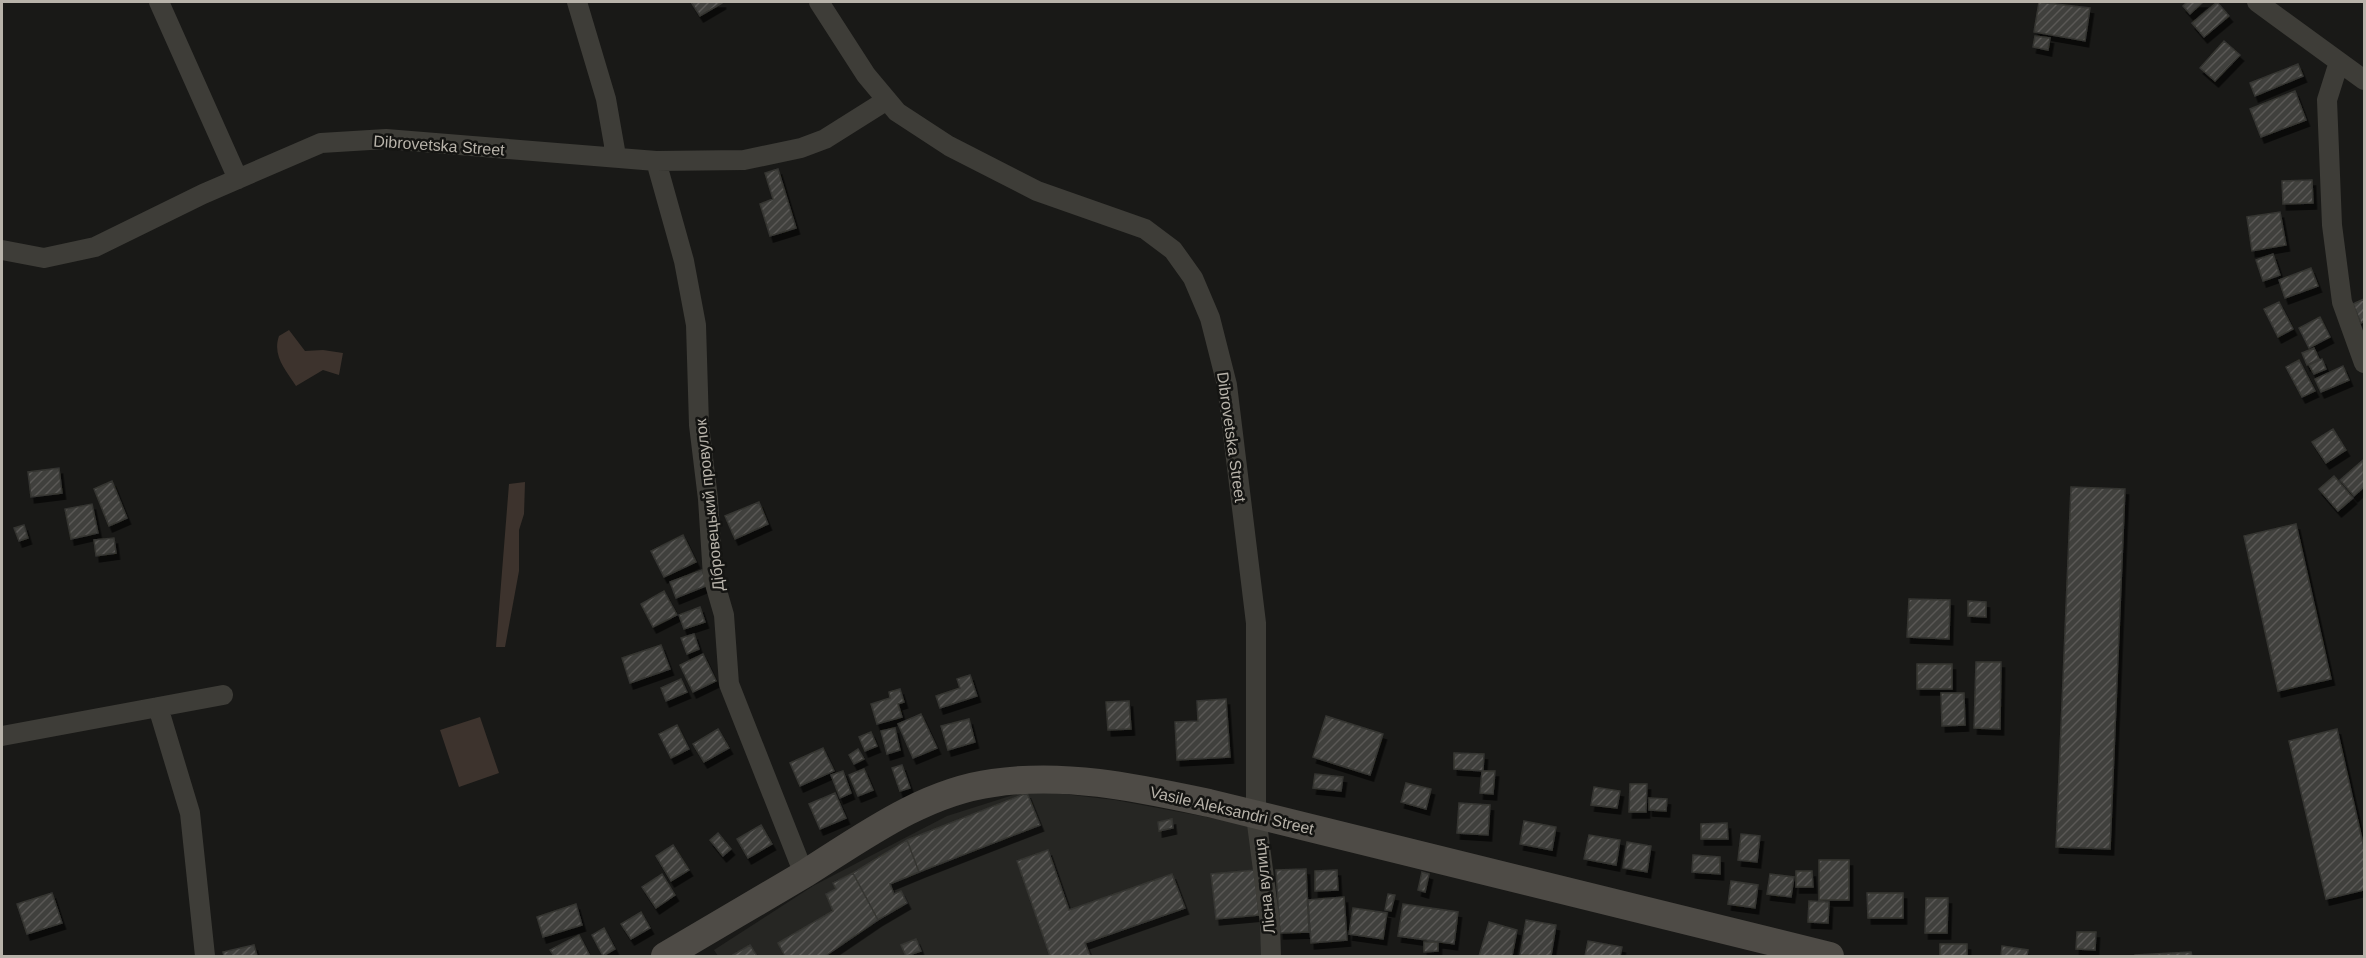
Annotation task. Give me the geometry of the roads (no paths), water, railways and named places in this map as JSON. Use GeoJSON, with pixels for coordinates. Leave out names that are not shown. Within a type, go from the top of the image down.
{"type":"FeatureCollection","features":[{"type":"Feature","properties":{"kind":"main road","name":"Vasile Aleksandri Street"},"geometry":{"type":"LineString","coordinates":[[665,957],[892,819],[942,796],[992,783],[1051,780],[1118,784],[1830,957]]}},
{"type":"Feature","properties":{"kind":"street"},"geometry":{"type":"LineString","coordinates":[[159,2],[238,179]]}},
{"type":"Feature","properties":{"kind":"street"},"geometry":{"type":"LineString","coordinates":[[577,2],[606,99],[616,156]]}},
{"type":"Feature","properties":{"kind":"street","name":"Dibrovetska Street"},"geometry":{"type":"LineString","coordinates":[[819,2],[866,75],[897,112],[949,146],[1037,191],[1145,229],[1173,250],[1193,279],[1210,318],[1227,385],[1256,623],[1256,816]]}},
{"type":"Feature","properties":{"kind":"street"},"geometry":{"type":"LineString","coordinates":[[2258,2],[2364,80]]}},
{"type":"Feature","properties":{"kind":"street"},"geometry":{"type":"LineString","coordinates":[[2339,62],[2327,100],[2332,225],[2342,302],[2364,363]]}},
{"type":"Feature","properties":{"kind":"street","name":"Dibrovetska Street"},"geometry":{"type":"LineString","coordinates":[[2,250],[44,258],[94,247],[238,179],[321,143],[375,140],[616,156],[656,161],[744,160],[801,148],[825,139],[886,100]]}},
{"type":"Feature","properties":{"kind":"street","name":"Дібровецький провулок"},"geometry":{"type":"LineString","coordinates":[[656,161],[684,261],[696,325],[699,425],[708,500],[713,577],[724,615],[729,684],[804,874]]}},
{"type":"Feature","properties":{"kind":"street"},"geometry":{"type":"LineString","coordinates":[[2,736],[223,695]]}},
{"type":"Feature","properties":{"kind":"street"},"geometry":{"type":"LineString","coordinates":[[158,707],[190,813],[205,957]]}},
{"type":"Feature","properties":{"kind":"street","name":"Лісна вулиця"},"geometry":{"type":"LineString","coordinates":[[1256,816],[1270,924],[1271,957]]}}]}
